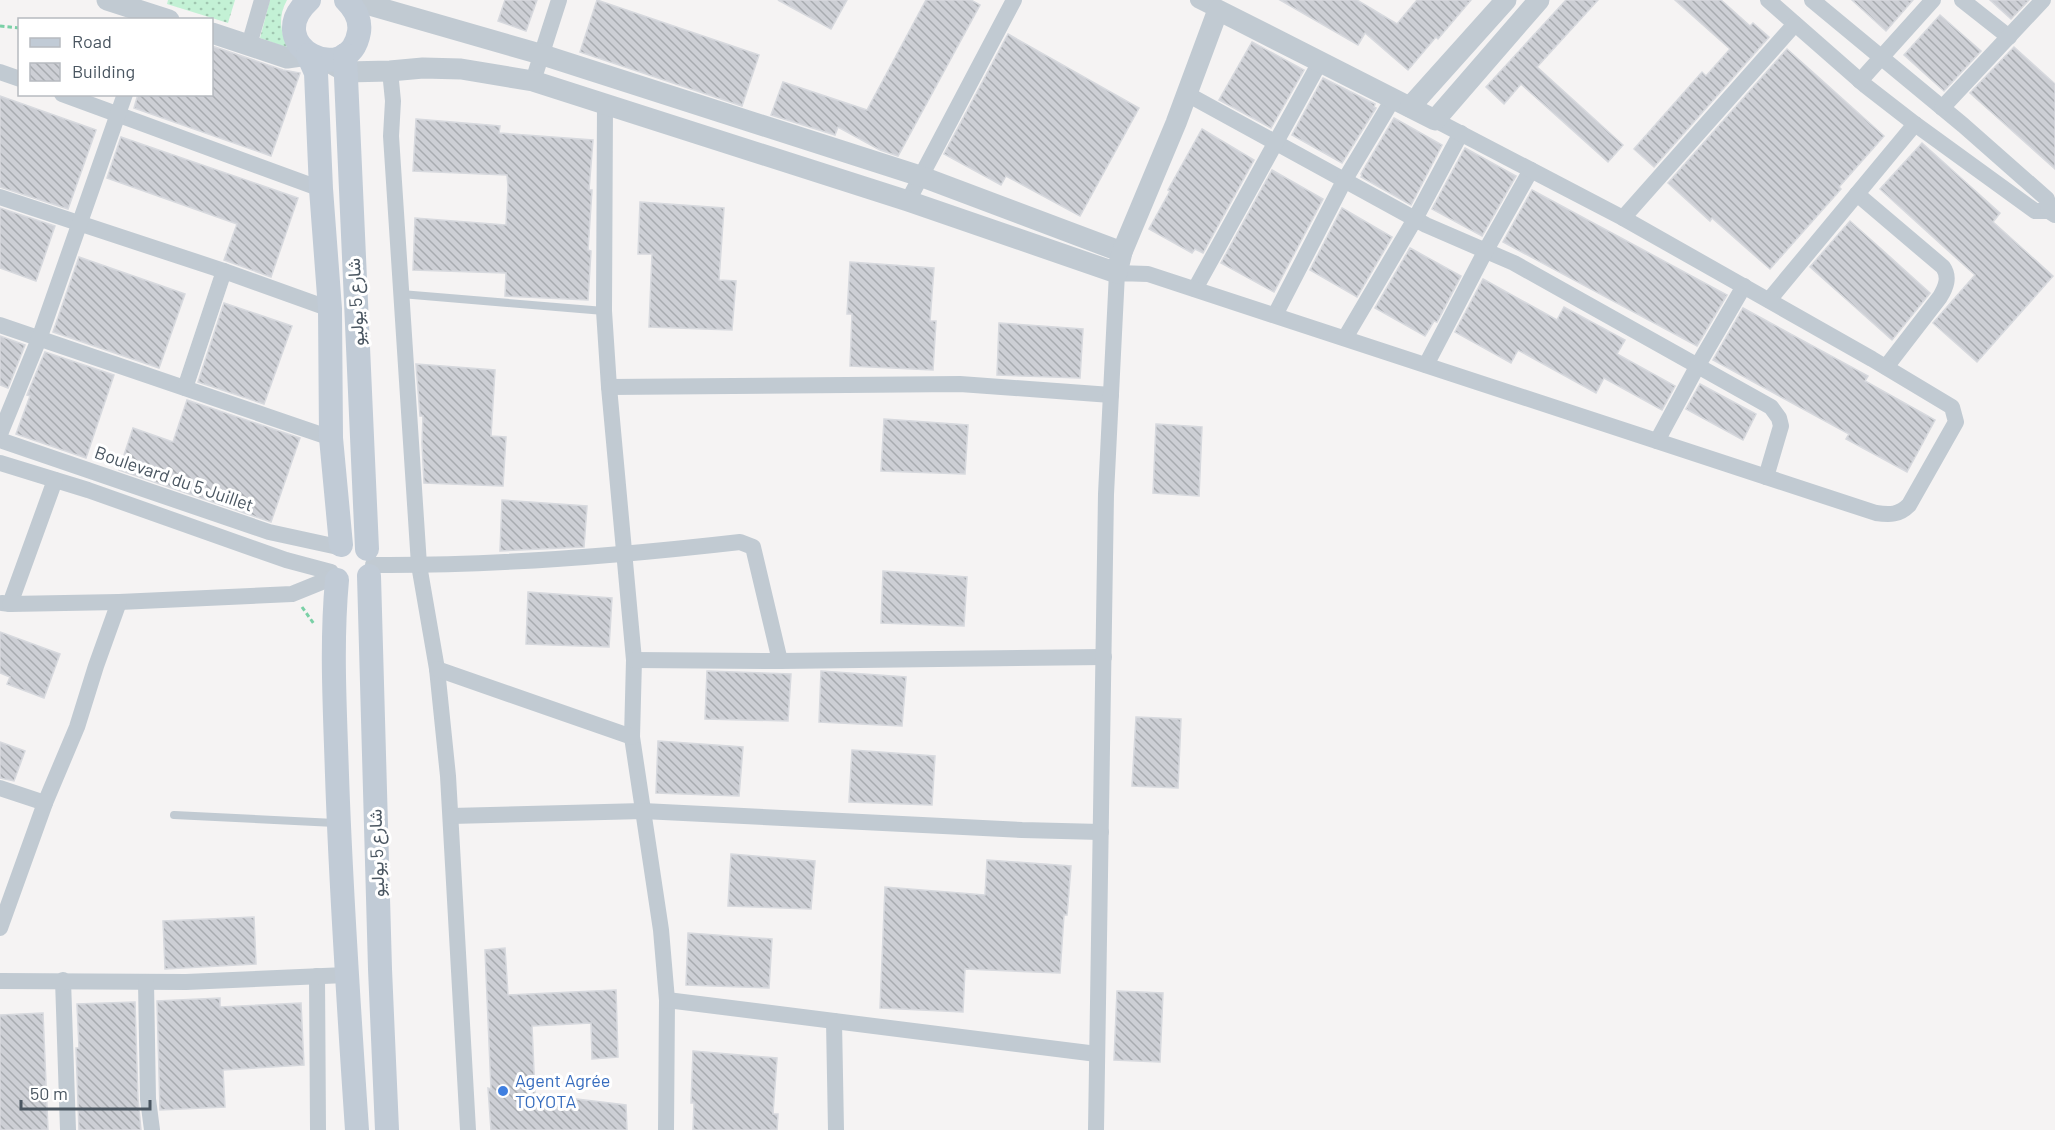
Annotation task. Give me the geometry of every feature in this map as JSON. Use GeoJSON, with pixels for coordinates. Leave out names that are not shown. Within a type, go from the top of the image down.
{"type":"FeatureCollection","features":[{"type":"Feature","properties":{"kind":"main road"},"geometry":{"type":"LineString","coordinates":[[309,0],[296,16],[294,26],[296,37],[300,47],[331,60],[353,48],[358,38],[360,27],[358,16],[346,0]]}},
{"type":"Feature","properties":{"kind":"main road","name":"شارع 5 يوليو"},"geometry":{"type":"LineString","coordinates":[[331,60],[316,73],[321,189],[330,309],[331,438],[340,546]]}},
{"type":"Feature","properties":{"kind":"main road","name":"شارع 5 يوليو"},"geometry":{"type":"LineString","coordinates":[[331,60],[370,563],[380,969],[387,1130]]}},
{"type":"Feature","properties":{"kind":"main road"},"geometry":{"type":"LineString","coordinates":[[355,543],[370,563],[360,584],[354,586],[334,576],[331,558],[340,546],[355,543]]}},
{"type":"Feature","properties":{"kind":"main road","name":"شارع 5 يوليو"},"geometry":{"type":"LineString","coordinates":[[334,576],[333,649],[339,823],[346,975],[357,1130]]}},
{"type":"Feature","properties":{"kind":"street"},"geometry":{"type":"LineString","coordinates":[[107,0],[149,11],[165,18]]}},
{"type":"Feature","properties":{"kind":"street"},"geometry":{"type":"LineString","coordinates":[[249,45],[262,0]]}},
{"type":"Feature","properties":{"kind":"street"},"geometry":{"type":"LineString","coordinates":[[352,0],[540,54],[920,176],[1148,274],[1876,513],[1893,515],[1907,507],[1956,422],[1952,407],[1946,402],[1623,218],[1198,0]]}},
{"type":"Feature","properties":{"kind":"street"},"geometry":{"type":"LineString","coordinates":[[532,81],[559,0]]}},
{"type":"Feature","properties":{"kind":"street"},"geometry":{"type":"LineString","coordinates":[[908,201],[1014,0]]}},
{"type":"Feature","properties":{"kind":"street"},"geometry":{"type":"LineString","coordinates":[[1275,315],[1344,181],[1401,103],[1506,0]]}},
{"type":"Feature","properties":{"kind":"street"},"geometry":{"type":"LineString","coordinates":[[1435,120],[1539,0]]}},
{"type":"Feature","properties":{"kind":"street"},"geometry":{"type":"LineString","coordinates":[[1767,0],[1860,81],[1915,124],[2035,212],[2052,213],[2047,199],[1814,0]]}},
{"type":"Feature","properties":{"kind":"street"},"geometry":{"type":"LineString","coordinates":[[1860,81],[1880,56],[1933,0]]}},
{"type":"Feature","properties":{"kind":"street"},"geometry":{"type":"LineString","coordinates":[[1962,0],[2009,37]]}},
{"type":"Feature","properties":{"kind":"street"},"geometry":{"type":"LineString","coordinates":[[1942,108],[2043,0]]}},
{"type":"Feature","properties":{"kind":"street"},"geometry":{"type":"LineString","coordinates":[[1096,1130],[1106,494],[1120,263],[1218,10]]}},
{"type":"Feature","properties":{"kind":"street"},"geometry":{"type":"LineString","coordinates":[[1623,218],[1795,24]]}},
{"type":"Feature","properties":{"kind":"street"},"geometry":{"type":"LineString","coordinates":[[213,33],[287,58],[331,60],[390,71],[423,68],[461,69],[532,81],[908,201],[1120,263]]}},
{"type":"Feature","properties":{"kind":"street"},"geometry":{"type":"LineString","coordinates":[[1195,289],[1320,62]]}},
{"type":"Feature","properties":{"kind":"street"},"geometry":{"type":"LineString","coordinates":[[390,71],[393,102],[391,136],[419,565],[437,669],[448,776],[468,1130]]}},
{"type":"Feature","properties":{"kind":"street"},"geometry":{"type":"LineString","coordinates":[[0,72],[18,78]]}},
{"type":"Feature","properties":{"kind":"street"},"geometry":{"type":"LineString","coordinates":[[1187,94],[1415,219],[1514,263],[1761,401],[1775,411],[1781,426],[1766,477]]}},
{"type":"Feature","properties":{"kind":"street"},"geometry":{"type":"LineString","coordinates":[[67,96],[321,189]]}},
{"type":"Feature","properties":{"kind":"street"},"geometry":{"type":"LineString","coordinates":[[0,434],[39,339],[124,96]]}},
{"type":"Feature","properties":{"kind":"street"},"geometry":{"type":"LineString","coordinates":[[605,104],[604,311],[634,660],[632,736],[662,930],[667,1000],[666,1130]]}},
{"type":"Feature","properties":{"kind":"street"},"geometry":{"type":"LineString","coordinates":[[1769,300],[1915,124]]}},
{"type":"Feature","properties":{"kind":"street"},"geometry":{"type":"LineString","coordinates":[[1345,338],[1415,219],[1461,133]]}},
{"type":"Feature","properties":{"kind":"street"},"geometry":{"type":"LineString","coordinates":[[1426,365],[1531,170]]}},
{"type":"Feature","properties":{"kind":"street"},"geometry":{"type":"LineString","coordinates":[[1857,194],[1943,267],[1947,275],[1945,288],[1940,297],[1886,367]]}},
{"type":"Feature","properties":{"kind":"street"},"geometry":{"type":"LineString","coordinates":[[0,197],[224,271],[330,309]]}},
{"type":"Feature","properties":{"kind":"street"},"geometry":{"type":"LineString","coordinates":[[185,388],[224,271]]}},
{"type":"Feature","properties":{"kind":"street"},"geometry":{"type":"LineString","coordinates":[[1658,441],[1698,365],[1744,286]]}},
{"type":"Feature","properties":{"kind":"street"},"geometry":{"type":"LineString","coordinates":[[0,325],[331,438]]}},
{"type":"Feature","properties":{"kind":"street"},"geometry":{"type":"LineString","coordinates":[[609,387],[960,384],[1111,395]]}},
{"type":"Feature","properties":{"kind":"street","name":"Boulevard du 5 Juillet"},"geometry":{"type":"LineString","coordinates":[[0,440],[269,532],[340,546]]}},
{"type":"Feature","properties":{"kind":"street"},"geometry":{"type":"LineString","coordinates":[[0,463],[110,497],[334,576]]}},
{"type":"Feature","properties":{"kind":"street"},"geometry":{"type":"LineString","coordinates":[[55,480],[5,603],[119,602],[292,594],[334,576]]}},
{"type":"Feature","properties":{"kind":"street"},"geometry":{"type":"LineString","coordinates":[[370,563],[419,565],[624,555],[740,543],[753,547],[780,661]]}},
{"type":"Feature","properties":{"kind":"street"},"geometry":{"type":"LineString","coordinates":[[0,928],[45,802],[77,727],[119,602]]}},
{"type":"Feature","properties":{"kind":"street"},"geometry":{"type":"LineString","coordinates":[[634,660],[780,661],[1104,657]]}},
{"type":"Feature","properties":{"kind":"street"},"geometry":{"type":"LineString","coordinates":[[437,669],[632,736]]}},
{"type":"Feature","properties":{"kind":"street"},"geometry":{"type":"LineString","coordinates":[[0,788],[45,802]]}},
{"type":"Feature","properties":{"kind":"street"},"geometry":{"type":"LineString","coordinates":[[451,816],[643,812],[1101,832]]}},
{"type":"Feature","properties":{"kind":"street"},"geometry":{"type":"LineString","coordinates":[[0,981],[186,982],[346,975]]}},
{"type":"Feature","properties":{"kind":"street"},"geometry":{"type":"LineString","coordinates":[[317,976],[318,1130]]}},
{"type":"Feature","properties":{"kind":"street"},"geometry":{"type":"LineString","coordinates":[[63,980],[68,1130]]}},
{"type":"Feature","properties":{"kind":"street"},"geometry":{"type":"LineString","coordinates":[[146,982],[148,1098],[152,1130]]}},
{"type":"Feature","properties":{"kind":"street"},"geometry":{"type":"LineString","coordinates":[[667,1000],[1097,1054]]}},
{"type":"Feature","properties":{"kind":"street"},"geometry":{"type":"LineString","coordinates":[[834,1021],[836,1130]]}},
{"type":"Feature","properties":{"kind":"lane"},"geometry":{"type":"LineString","coordinates":[[401,294],[604,311]]}},
{"type":"Feature","properties":{"kind":"lane"},"geometry":{"type":"LineString","coordinates":[[174,815],[339,823]]}},
{"type":"Feature","properties":{"kind":"path"},"geometry":{"type":"LineString","coordinates":[[0,26],[18,27]]}},
{"type":"Feature","properties":{"kind":"green space"},"geometry":{"type":"Polygon","coordinates":[[[168,0],[235,0],[228,23],[167,4],[168,0]]]}},
{"type":"Feature","properties":{"kind":"green space"},"geometry":{"type":"Polygon","coordinates":[[[270,0],[287,0],[282,12],[281,24],[288,48],[260,38],[270,0]]]}},
{"type":"Feature","properties":{"kind":"building"},"geometry":{"type":"Polygon","coordinates":[[[505,0],[537,0],[526,31],[498,21],[505,0]]]}},
{"type":"Feature","properties":{"kind":"building"},"geometry":{"type":"Polygon","coordinates":[[[597,0],[759,55],[742,106],[580,52],[597,0]]]}},
{"type":"Feature","properties":{"kind":"building"},"geometry":{"type":"Polygon","coordinates":[[[778,0],[847,0],[831,29],[778,0]]]}},
{"type":"Feature","properties":{"kind":"building"},"geometry":{"type":"Polygon","coordinates":[[[926,0],[971,0],[980,5],[898,156],[880,150],[838,127],[835,135],[771,115],[783,82],[867,110],[926,0]]]}},
{"type":"Feature","properties":{"kind":"building"},"geometry":{"type":"Polygon","coordinates":[[[1280,0],[1357,0],[1397,24],[1417,0],[1471,0],[1408,70],[1365,33],[1358,45],[1280,0]]]}},
{"type":"Feature","properties":{"kind":"building"},"geometry":{"type":"Polygon","coordinates":[[[1566,0],[1598,0],[1537,67],[1623,145],[1608,162],[1521,84],[1504,104],[1486,87],[1566,0]]]}},
{"type":"Feature","properties":{"kind":"building"},"geometry":{"type":"Polygon","coordinates":[[[1675,0],[1721,0],[1750,26],[1753,23],[1769,37],[1654,167],[1634,149],[1702,72],[1706,76],[1730,49],[1675,0]]]}},
{"type":"Feature","properties":{"kind":"building"},"geometry":{"type":"Polygon","coordinates":[[[1852,0],[1913,0],[1886,31],[1852,0]]]}},
{"type":"Feature","properties":{"kind":"building"},"geometry":{"type":"Polygon","coordinates":[[[1990,0],[2029,0],[2011,19],[1990,0]]]}},
{"type":"Feature","properties":{"kind":"building"},"geometry":{"type":"Polygon","coordinates":[[[1940,15],[1981,51],[1944,91],[1904,55],[1940,15]]]}},
{"type":"Feature","properties":{"kind":"building"},"geometry":{"type":"Polygon","coordinates":[[[1008,34],[1139,108],[1080,216],[1006,176],[1001,185],[944,154],[1008,34]]]}},
{"type":"Feature","properties":{"kind":"building"},"geometry":{"type":"Polygon","coordinates":[[[1252,42],[1304,70],[1271,128],[1219,100],[1252,42]]]}},
{"type":"Feature","properties":{"kind":"building"},"geometry":{"type":"Polygon","coordinates":[[[213,46],[283,70],[300,73],[271,156],[134,108],[137,96],[213,96],[213,46]]]}},
{"type":"Feature","properties":{"kind":"building"},"geometry":{"type":"Polygon","coordinates":[[[2014,47],[2055,84],[2055,169],[1970,93],[2014,47]]]}},
{"type":"Feature","properties":{"kind":"building"},"geometry":{"type":"Polygon","coordinates":[[[1787,49],[1884,136],[1839,187],[1841,189],[1770,269],[1712,218],[1710,221],[1668,183],[1787,49]]]}},
{"type":"Feature","properties":{"kind":"building"},"geometry":{"type":"Polygon","coordinates":[[[1323,78],[1375,104],[1376,108],[1342,163],[1292,135],[1323,78]]]}},
{"type":"Feature","properties":{"kind":"building"},"geometry":{"type":"Polygon","coordinates":[[[0,96],[96,130],[68,209],[0,187],[0,96]]]}},
{"type":"Feature","properties":{"kind":"building"},"geometry":{"type":"Polygon","coordinates":[[[1394,118],[1442,145],[1411,205],[1361,177],[1394,118]]]}},
{"type":"Feature","properties":{"kind":"building"},"geometry":{"type":"Polygon","coordinates":[[[416,119],[500,126],[499,133],[593,140],[589,190],[592,190],[588,250],[591,251],[588,300],[505,296],[506,273],[413,270],[415,218],[506,225],[508,186],[507,175],[413,171],[416,119]]]}},
{"type":"Feature","properties":{"kind":"building"},"geometry":{"type":"Polygon","coordinates":[[[1202,129],[1254,160],[1203,253],[1195,249],[1192,253],[1149,229],[1202,129]]]}},
{"type":"Feature","properties":{"kind":"building"},"geometry":{"type":"Polygon","coordinates":[[[121,137],[298,198],[271,277],[224,260],[237,224],[107,178],[121,137]]]}},
{"type":"Feature","properties":{"kind":"building"},"geometry":{"type":"Polygon","coordinates":[[[1922,143],[2000,213],[1993,222],[2053,276],[1977,362],[1933,323],[1975,275],[1880,189],[1922,143]]]}},
{"type":"Feature","properties":{"kind":"building"},"geometry":{"type":"Polygon","coordinates":[[[1465,148],[1516,176],[1482,236],[1432,209],[1465,148]]]}},
{"type":"Feature","properties":{"kind":"building"},"geometry":{"type":"Polygon","coordinates":[[[1272,170],[1323,199],[1274,292],[1221,263],[1272,170]]]}},
{"type":"Feature","properties":{"kind":"building"},"geometry":{"type":"Polygon","coordinates":[[[1532,190],[1727,295],[1697,346],[1503,242],[1532,190]]]}},
{"type":"Feature","properties":{"kind":"building"},"geometry":{"type":"Polygon","coordinates":[[[640,202],[724,208],[719,280],[736,281],[732,330],[649,327],[652,254],[638,254],[640,202]]]}},
{"type":"Feature","properties":{"kind":"building"},"geometry":{"type":"Polygon","coordinates":[[[0,208],[55,226],[36,281],[0,268],[0,208]]]}},
{"type":"Feature","properties":{"kind":"building"},"geometry":{"type":"Polygon","coordinates":[[[1342,208],[1392,237],[1357,297],[1310,270],[1342,208]]]}},
{"type":"Feature","properties":{"kind":"building"},"geometry":{"type":"Polygon","coordinates":[[[1850,221],[1930,293],[1892,340],[1810,267],[1850,221]]]}},
{"type":"Feature","properties":{"kind":"building"},"geometry":{"type":"Polygon","coordinates":[[[1410,248],[1461,276],[1437,322],[1434,321],[1425,336],[1375,308],[1410,248]]]}},
{"type":"Feature","properties":{"kind":"building"},"geometry":{"type":"Polygon","coordinates":[[[79,257],[185,294],[159,368],[53,332],[79,257]]]}},
{"type":"Feature","properties":{"kind":"building"},"geometry":{"type":"Polygon","coordinates":[[[850,262],[934,268],[930,321],[936,321],[933,370],[850,366],[852,314],[847,314],[850,262]]]}},
{"type":"Feature","properties":{"kind":"building"},"geometry":{"type":"Polygon","coordinates":[[[1483,279],[1557,320],[1564,307],[1625,340],[1617,354],[1675,386],[1662,410],[1604,378],[1596,393],[1518,350],[1511,363],[1455,332],[1483,279]]]}},
{"type":"Feature","properties":{"kind":"building"},"geometry":{"type":"Polygon","coordinates":[[[224,303],[292,326],[264,404],[198,382],[224,303]]]}},
{"type":"Feature","properties":{"kind":"building"},"geometry":{"type":"Polygon","coordinates":[[[1743,308],[1868,376],[1865,381],[1935,420],[1907,472],[1846,439],[1849,434],[1713,360],[1743,308]]]}},
{"type":"Feature","properties":{"kind":"building"},"geometry":{"type":"Polygon","coordinates":[[[999,323],[1083,329],[1080,378],[997,375],[999,323]]]}},
{"type":"Feature","properties":{"kind":"building"},"geometry":{"type":"Polygon","coordinates":[[[0,336],[25,345],[8,388],[0,385],[0,336]]]}},
{"type":"Feature","properties":{"kind":"building"},"geometry":{"type":"Polygon","coordinates":[[[45,352],[114,375],[86,458],[16,434],[30,396],[27,395],[45,352]]]}},
{"type":"Feature","properties":{"kind":"building"},"geometry":{"type":"Polygon","coordinates":[[[416,364],[495,370],[491,436],[506,437],[503,486],[424,483],[423,416],[420,416],[416,364]]]}},
{"type":"Feature","properties":{"kind":"building"},"geometry":{"type":"Polygon","coordinates":[[[1700,384],[1756,414],[1743,440],[1686,409],[1700,384]]]}},
{"type":"Feature","properties":{"kind":"building"},"geometry":{"type":"Polygon","coordinates":[[[187,400],[300,438],[271,522],[119,470],[133,428],[173,442],[187,400]]]}},
{"type":"Feature","properties":{"kind":"building"},"geometry":{"type":"Polygon","coordinates":[[[884,419],[968,425],[965,474],[881,471],[884,419]]]}},
{"type":"Feature","properties":{"kind":"building"},"geometry":{"type":"Polygon","coordinates":[[[1156,424],[1202,427],[1199,496],[1153,493],[1156,424]]]}},
{"type":"Feature","properties":{"kind":"building"},"geometry":{"type":"Polygon","coordinates":[[[502,500],[587,506],[584,547],[500,551],[502,500]]]}},
{"type":"Feature","properties":{"kind":"building"},"geometry":{"type":"Polygon","coordinates":[[[883,571],[967,577],[964,626],[881,623],[883,571]]]}},
{"type":"Feature","properties":{"kind":"building"},"geometry":{"type":"Polygon","coordinates":[[[528,592],[612,598],[609,647],[526,644],[528,592]]]}},
{"type":"Feature","properties":{"kind":"building"},"geometry":{"type":"Polygon","coordinates":[[[0,632],[60,654],[44,698],[7,684],[10,677],[0,673],[0,632]]]}},
{"type":"Feature","properties":{"kind":"building"},"geometry":{"type":"Polygon","coordinates":[[[707,671],[791,674],[788,721],[705,719],[707,671]]]}},
{"type":"Feature","properties":{"kind":"building"},"geometry":{"type":"Polygon","coordinates":[[[821,671],[906,677],[902,726],[819,722],[821,671]]]}},
{"type":"Feature","properties":{"kind":"building"},"geometry":{"type":"Polygon","coordinates":[[[1136,717],[1181,719],[1178,788],[1132,786],[1136,717]]]}},
{"type":"Feature","properties":{"kind":"building"},"geometry":{"type":"Polygon","coordinates":[[[658,741],[743,747],[739,796],[656,793],[658,741]]]}},
{"type":"Feature","properties":{"kind":"building"},"geometry":{"type":"Polygon","coordinates":[[[0,742],[25,751],[14,781],[0,778],[0,742]]]}},
{"type":"Feature","properties":{"kind":"building"},"geometry":{"type":"Polygon","coordinates":[[[852,750],[935,756],[932,805],[849,802],[852,750]]]}},
{"type":"Feature","properties":{"kind":"building"},"geometry":{"type":"Polygon","coordinates":[[[731,854],[815,861],[811,909],[728,906],[731,854]]]}},
{"type":"Feature","properties":{"kind":"building"},"geometry":{"type":"Polygon","coordinates":[[[987,860],[1071,866],[1067,915],[1064,915],[1060,973],[965,969],[963,1012],[880,1008],[885,887],[985,895],[987,860]]]}},
{"type":"Feature","properties":{"kind":"building"},"geometry":{"type":"Polygon","coordinates":[[[254,917],[256,964],[165,969],[163,921],[254,917]]]}},
{"type":"Feature","properties":{"kind":"building"},"geometry":{"type":"Polygon","coordinates":[[[688,933],[772,939],[769,988],[686,985],[688,933]]]}},
{"type":"Feature","properties":{"kind":"building"},"geometry":{"type":"Polygon","coordinates":[[[505,948],[508,995],[616,990],[618,1057],[592,1059],[591,1023],[532,1026],[535,1094],[626,1105],[627,1130],[491,1130],[485,950],[505,948]]]}},
{"type":"Feature","properties":{"kind":"building"},"geometry":{"type":"Polygon","coordinates":[[[1117,991],[1163,993],[1160,1062],[1114,1060],[1117,991]]]}},
{"type":"Feature","properties":{"kind":"building"},"geometry":{"type":"Polygon","coordinates":[[[220,998],[220,1007],[301,1003],[304,1065],[223,1070],[225,1107],[160,1110],[157,1001],[220,998]]]}},
{"type":"Feature","properties":{"kind":"building"},"geometry":{"type":"Polygon","coordinates":[[[135,1002],[141,1130],[79,1130],[77,1004],[135,1002]]]}},
{"type":"Feature","properties":{"kind":"building"},"geometry":{"type":"Polygon","coordinates":[[[43,1013],[48,1130],[0,1130],[0,1015],[43,1013]]]}},
{"type":"Feature","properties":{"kind":"building"},"geometry":{"type":"Polygon","coordinates":[[[693,1051],[777,1058],[773,1114],[778,1114],[777,1130],[693,1130],[694,1103],[691,1103],[693,1051]]]}},
{"type":"Feature","properties":{"kind":"place","name":"Agent Agrée TOYOTA"},"geometry":{"type":"Point","coordinates":[503,1091]}}]}
